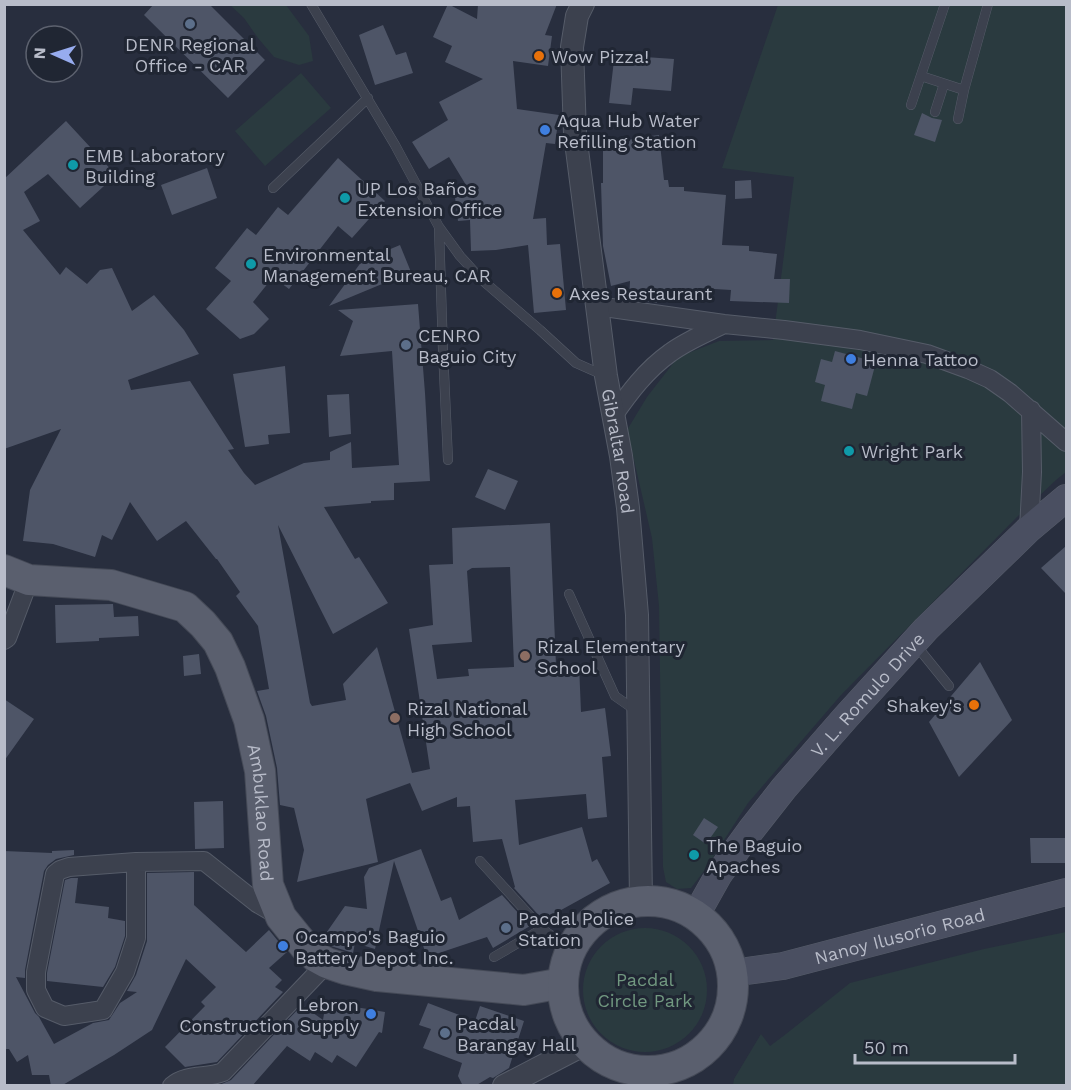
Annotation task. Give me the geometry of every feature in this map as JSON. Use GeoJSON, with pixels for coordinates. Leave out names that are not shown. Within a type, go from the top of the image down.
{"type":"FeatureCollection","features":[{"type":"Feature","properties":{"kind":"main road","name":"V. L. Romulo Drive"},"geometry":{"type":"LineString","coordinates":[[696,915],[719,874],[784,788],[914,642],[1029,529],[1066,498]]}},
{"type":"Feature","properties":{"kind":"main road","name":"Ambuklao Road"},"geometry":{"type":"LineString","coordinates":[[17,575],[111,585],[185,607],[218,642],[230,667],[249,720],[260,771],[267,885],[281,917],[316,957],[345,969],[377,976],[524,990],[563,984]]}},
{"type":"Feature","properties":{"kind":"main road","name":"Nanoy Ilusorio Road"},"geometry":{"type":"LineString","coordinates":[[732,973],[783,966],[1066,892]]}},
{"type":"Feature","properties":{"kind":"main road"},"geometry":{"type":"LineString","coordinates":[[695,1086],[713,1042],[727,1020],[732,973],[726,950],[714,930],[696,915],[670,903],[641,900],[617,906],[595,919],[578,937],[567,960],[563,984],[569,1016],[585,1044],[600,1057],[645,1079],[698,1056],[713,1042]]}},
{"type":"Feature","properties":{"kind":"street","name":"Gibraltar Road"},"geometry":{"type":"LineString","coordinates":[[582,4],[577,16],[572,47],[575,123],[606,376],[624,477],[637,615],[641,900]]}},
{"type":"Feature","properties":{"kind":"street"},"geometry":{"type":"LineString","coordinates":[[597,306],[860,340],[927,354],[990,379],[1010,393],[1066,442]]}},
{"type":"Feature","properties":{"kind":"street"},"geometry":{"type":"LineString","coordinates":[[613,416],[631,390],[663,358],[696,337],[724,324]]}},
{"type":"Feature","properties":{"kind":"street"},"geometry":{"type":"LineString","coordinates":[[1029,529],[1032,472],[1031,411]]}},
{"type":"Feature","properties":{"kind":"street"},"geometry":{"type":"LineString","coordinates":[[4,640],[7,638],[17,575]]}},
{"type":"Feature","properties":{"kind":"street"},"geometry":{"type":"LineString","coordinates":[[136,862],[136,938],[126,972],[103,1010],[64,1016],[45,1008],[36,990],[36,972],[55,874],[60,870],[69,867],[136,862],[204,861],[257,903],[281,917]]}},
{"type":"Feature","properties":{"kind":"street"},"geometry":{"type":"LineString","coordinates":[[172,1086],[194,1076],[216,1075],[224,1071],[327,963]]}},
{"type":"Feature","properties":{"kind":"street"},"geometry":{"type":"LineString","coordinates":[[504,1086],[585,1044]]}},
{"type":"Feature","properties":{"kind":"lane"},"geometry":{"type":"LineString","coordinates":[[311,4],[368,98],[439,228],[460,256],[481,279],[576,363],[606,376]]}},
{"type":"Feature","properties":{"kind":"lane"},"geometry":{"type":"LineString","coordinates":[[911,105],[945,4]]}},
{"type":"Feature","properties":{"kind":"lane"},"geometry":{"type":"LineString","coordinates":[[958,119],[988,4]]}},
{"type":"Feature","properties":{"kind":"lane"},"geometry":{"type":"LineString","coordinates":[[921,76],[964,90]]}},
{"type":"Feature","properties":{"kind":"lane"},"geometry":{"type":"LineString","coordinates":[[935,112],[944,84]]}},
{"type":"Feature","properties":{"kind":"lane"},"geometry":{"type":"LineString","coordinates":[[273,188],[368,98]]}},
{"type":"Feature","properties":{"kind":"lane"},"geometry":{"type":"LineString","coordinates":[[439,228],[448,460]]}},
{"type":"Feature","properties":{"kind":"lane"},"geometry":{"type":"LineString","coordinates":[[569,594],[615,696],[637,711]]}},
{"type":"Feature","properties":{"kind":"lane"},"geometry":{"type":"LineString","coordinates":[[914,642],[949,686]]}},
{"type":"Feature","properties":{"kind":"lane"},"geometry":{"type":"LineString","coordinates":[[480,861],[542,929],[571,949]]}},
{"type":"Feature","properties":{"kind":"lane"},"geometry":{"type":"LineString","coordinates":[[494,957],[542,929]]}},
{"type":"Feature","properties":{"kind":"green space"},"geometry":{"type":"Polygon","coordinates":[[[230,5],[286,5],[309,36],[313,61],[299,65],[274,57],[244,18],[230,5]]]}},
{"type":"Feature","properties":{"kind":"green space","name":"Wright Park"},"geometry":{"type":"Polygon","coordinates":[[[778,5],[1066,5],[1066,472],[1018,516],[841,695],[748,803],[691,888],[677,889],[666,882],[663,867],[659,606],[652,538],[627,430],[647,397],[678,357],[719,341],[773,340],[794,177],[722,168],[778,5]]]}},
{"type":"Feature","properties":{"kind":"green space"},"geometry":{"type":"Polygon","coordinates":[[[301,73],[331,108],[265,166],[235,131],[301,73]]]}},
{"type":"Feature","properties":{"kind":"green space","name":"Pacdal Circle Park"},"geometry":{"type":"Polygon","coordinates":[[[645,928],[669,932],[689,946],[703,966],[707,990],[703,1014],[689,1034],[669,1048],[645,1052],[621,1048],[601,1034],[587,1014],[583,990],[587,966],[601,946],[621,932],[645,928]]]}},
{"type":"Feature","properties":{"kind":"green space"},"geometry":{"type":"Polygon","coordinates":[[[1066,932],[1066,1085],[733,1085],[734,1079],[761,1034],[770,1046],[850,983],[984,949],[1066,932]]]}},
{"type":"Feature","properties":{"kind":"building"},"geometry":{"type":"Polygon","coordinates":[[[154,4],[209,4],[265,60],[228,98],[144,15],[154,4]]]}},
{"type":"Feature","properties":{"kind":"building"},"geometry":{"type":"Polygon","coordinates":[[[448,4],[477,19],[478,4],[557,4],[545,35],[552,36],[548,66],[513,61],[517,109],[559,115],[555,144],[546,143],[533,219],[546,218],[547,245],[560,244],[566,310],[534,313],[528,245],[471,251],[470,220],[458,221],[455,197],[472,195],[449,157],[429,169],[412,142],[448,120],[439,102],[483,79],[445,62],[452,46],[433,37],[448,4]]]}},
{"type":"Feature","properties":{"kind":"building"},"geometry":{"type":"Polygon","coordinates":[[[383,25],[396,55],[406,52],[413,73],[375,85],[359,35],[383,25]]]}},
{"type":"Feature","properties":{"kind":"building"},"geometry":{"type":"Polygon","coordinates":[[[645,57],[674,59],[671,91],[633,88],[631,105],[609,103],[614,60],[645,61],[645,57]]]}},
{"type":"Feature","properties":{"kind":"building"},"geometry":{"type":"Polygon","coordinates":[[[922,113],[942,120],[935,142],[914,135],[922,113]]]}},
{"type":"Feature","properties":{"kind":"building"},"geometry":{"type":"Polygon","coordinates":[[[66,121],[116,175],[80,208],[48,174],[24,192],[40,221],[23,230],[60,275],[66,267],[87,284],[100,270],[112,268],[132,311],[154,295],[184,330],[199,354],[128,380],[131,390],[190,381],[234,449],[228,450],[255,485],[304,463],[330,460],[330,452],[351,442],[352,468],[399,465],[392,351],[340,356],[353,321],[338,310],[418,304],[430,481],[394,483],[394,500],[324,507],[355,559],[359,557],[388,603],[333,634],[278,525],[310,703],[312,706],[346,700],[343,684],[377,647],[412,773],[430,769],[409,629],[433,625],[429,565],[453,564],[452,528],[550,523],[556,665],[579,664],[581,712],[605,708],[611,756],[602,757],[607,817],[588,819],[586,794],[515,800],[519,845],[582,827],[592,862],[597,859],[610,883],[543,920],[514,888],[502,839],[473,842],[470,806],[457,807],[457,797],[422,811],[410,783],[366,799],[378,862],[297,882],[304,850],[294,808],[280,805],[277,768],[266,716],[257,691],[269,689],[258,626],[236,596],[240,592],[217,559],[186,521],[157,541],[130,502],[112,540],[102,535],[95,557],[53,544],[23,541],[30,490],[61,429],[4,449],[4,179],[66,121]],[[510,567],[472,568],[467,571],[472,642],[432,645],[437,679],[469,676],[468,669],[514,667],[510,567]]]}},
{"type":"Feature","properties":{"kind":"building"},"geometry":{"type":"Polygon","coordinates":[[[659,135],[664,180],[668,180],[669,187],[684,187],[684,191],[726,195],[722,245],[749,246],[749,251],[777,254],[774,279],[790,279],[789,303],[730,301],[731,290],[698,288],[698,296],[658,293],[657,303],[629,299],[630,281],[611,286],[603,246],[601,183],[603,183],[603,140],[643,139],[643,137],[659,135]]]}},
{"type":"Feature","properties":{"kind":"building"},"geometry":{"type":"Polygon","coordinates":[[[338,158],[385,201],[352,238],[338,226],[289,289],[273,277],[253,302],[269,319],[254,334],[240,339],[206,309],[231,281],[215,268],[247,228],[256,235],[278,207],[288,215],[338,158]]]}},
{"type":"Feature","properties":{"kind":"building"},"geometry":{"type":"Polygon","coordinates":[[[207,168],[217,198],[172,215],[161,185],[207,168]]]}},
{"type":"Feature","properties":{"kind":"building"},"geometry":{"type":"Polygon","coordinates":[[[751,180],[752,198],[735,199],[735,181],[751,180]]]}},
{"type":"Feature","properties":{"kind":"building"},"geometry":{"type":"Polygon","coordinates":[[[400,245],[411,272],[329,306],[362,261],[400,245]]]}},
{"type":"Feature","properties":{"kind":"building"},"geometry":{"type":"Polygon","coordinates":[[[835,351],[876,362],[867,396],[856,393],[852,409],[821,401],[825,385],[815,382],[821,359],[832,362],[835,351]]]}},
{"type":"Feature","properties":{"kind":"building"},"geometry":{"type":"Polygon","coordinates":[[[285,366],[290,433],[268,435],[269,444],[245,447],[233,374],[285,366]]]}},
{"type":"Feature","properties":{"kind":"building"},"geometry":{"type":"Polygon","coordinates":[[[349,394],[351,434],[329,437],[327,395],[349,394]]]}},
{"type":"Feature","properties":{"kind":"building"},"geometry":{"type":"Polygon","coordinates":[[[488,469],[518,481],[505,510],[475,497],[488,469]]]}},
{"type":"Feature","properties":{"kind":"building"},"geometry":{"type":"Polygon","coordinates":[[[1066,546],[1066,594],[1041,568],[1066,546]]]}},
{"type":"Feature","properties":{"kind":"building"},"geometry":{"type":"Polygon","coordinates":[[[113,604],[114,617],[138,616],[139,636],[56,643],[55,605],[113,604]]]}},
{"type":"Feature","properties":{"kind":"building"},"geometry":{"type":"Polygon","coordinates":[[[199,654],[201,674],[184,676],[183,656],[199,654]]]}},
{"type":"Feature","properties":{"kind":"building","name":"Shakey's"},"geometry":{"type":"Polygon","coordinates":[[[980,662],[1012,720],[959,777],[929,722],[980,662]]]}},
{"type":"Feature","properties":{"kind":"building"},"geometry":{"type":"Polygon","coordinates":[[[4,699],[34,719],[4,761],[4,699]]]}},
{"type":"Feature","properties":{"kind":"building"},"geometry":{"type":"Polygon","coordinates":[[[223,801],[224,848],[195,849],[194,802],[223,801]]]}},
{"type":"Feature","properties":{"kind":"building"},"geometry":{"type":"Polygon","coordinates":[[[704,818],[718,827],[706,844],[693,835],[704,818]]]}},
{"type":"Feature","properties":{"kind":"building"},"geometry":{"type":"Polygon","coordinates":[[[1030,838],[1066,838],[1066,863],[1031,863],[1030,838]]]}},
{"type":"Feature","properties":{"kind":"building"},"geometry":{"type":"Polygon","coordinates":[[[421,849],[441,901],[451,897],[459,920],[502,895],[530,926],[493,948],[487,937],[427,957],[394,861],[375,949],[355,943],[353,953],[331,946],[332,942],[322,939],[345,906],[367,909],[364,877],[369,868],[421,849]]]}},
{"type":"Feature","properties":{"kind":"building"},"geometry":{"type":"Polygon","coordinates":[[[74,850],[74,855],[56,859],[44,871],[25,978],[16,977],[54,1044],[93,1023],[109,1020],[120,1003],[137,992],[127,991],[136,975],[147,941],[147,873],[194,872],[194,905],[246,952],[269,930],[287,952],[269,968],[282,980],[275,987],[283,992],[217,1062],[185,1067],[165,1047],[205,1006],[201,1002],[216,987],[186,959],[152,1030],[61,1086],[51,1086],[49,1075],[32,1075],[28,1055],[17,1062],[9,1049],[4,1049],[4,851],[52,853],[52,851],[74,850]]]}},
{"type":"Feature","properties":{"kind":"building"},"geometry":{"type":"Polygon","coordinates":[[[78,878],[75,903],[109,907],[108,918],[125,921],[125,936],[115,967],[103,987],[47,981],[65,880],[78,878]]]}},
{"type":"Feature","properties":{"kind":"building"},"geometry":{"type":"Polygon","coordinates":[[[326,1002],[385,1012],[382,1033],[379,1032],[356,1067],[337,1055],[332,1063],[315,1052],[310,1061],[287,1046],[252,1086],[217,1086],[231,1080],[302,1005],[323,1020],[326,1002]]]}},
{"type":"Feature","properties":{"kind":"building"},"geometry":{"type":"Polygon","coordinates":[[[428,1003],[475,1021],[480,1006],[524,1021],[509,1068],[475,1086],[463,1086],[458,1076],[462,1063],[423,1048],[431,1029],[419,1025],[428,1003]]]}},
{"type":"Feature","properties":{"kind":"place","name":"DENR Regional Office - CAR"},"geometry":{"type":"Point","coordinates":[190,24]}},
{"type":"Feature","properties":{"kind":"place","name":"Wow Pizza!"},"geometry":{"type":"Point","coordinates":[539,56]}},
{"type":"Feature","properties":{"kind":"place","name":"Aqua Hub Water Refilling Station"},"geometry":{"type":"Point","coordinates":[545,130]}},
{"type":"Feature","properties":{"kind":"place","name":"EMB Laboratory Building"},"geometry":{"type":"Point","coordinates":[73,165]}},
{"type":"Feature","properties":{"kind":"place","name":"UP Los Baños Extension Office"},"geometry":{"type":"Point","coordinates":[345,198]}},
{"type":"Feature","properties":{"kind":"place","name":"Environmental Management Bureau, CAR"},"geometry":{"type":"Point","coordinates":[251,264]}},
{"type":"Feature","properties":{"kind":"place","name":"Axes Restaurant"},"geometry":{"type":"Point","coordinates":[557,293]}},
{"type":"Feature","properties":{"kind":"place","name":"CENRO Baguio City"},"geometry":{"type":"Point","coordinates":[406,345]}},
{"type":"Feature","properties":{"kind":"place","name":"Henna Tattoo"},"geometry":{"type":"Point","coordinates":[851,359]}},
{"type":"Feature","properties":{"kind":"place","name":"Wright Park"},"geometry":{"type":"Point","coordinates":[849,451]}},
{"type":"Feature","properties":{"kind":"place","name":"Rizal Elementary School"},"geometry":{"type":"Point","coordinates":[525,656]}},
{"type":"Feature","properties":{"kind":"place","name":"Shakey's"},"geometry":{"type":"Point","coordinates":[974,705]}},
{"type":"Feature","properties":{"kind":"place","name":"Rizal National High School"},"geometry":{"type":"Point","coordinates":[395,718]}},
{"type":"Feature","properties":{"kind":"place","name":"The Baguio Apaches"},"geometry":{"type":"Point","coordinates":[694,855]}},
{"type":"Feature","properties":{"kind":"place","name":"Pacdal Police Station"},"geometry":{"type":"Point","coordinates":[506,928]}},
{"type":"Feature","properties":{"kind":"place","name":"Ocampo's Baguio Battery Depot Inc."},"geometry":{"type":"Point","coordinates":[283,946]}},
{"type":"Feature","properties":{"kind":"place","name":"Lebron Construction Supply"},"geometry":{"type":"Point","coordinates":[371,1014]}},
{"type":"Feature","properties":{"kind":"place","name":"Pacdal Barangay Hall"},"geometry":{"type":"Point","coordinates":[445,1033]}}]}
